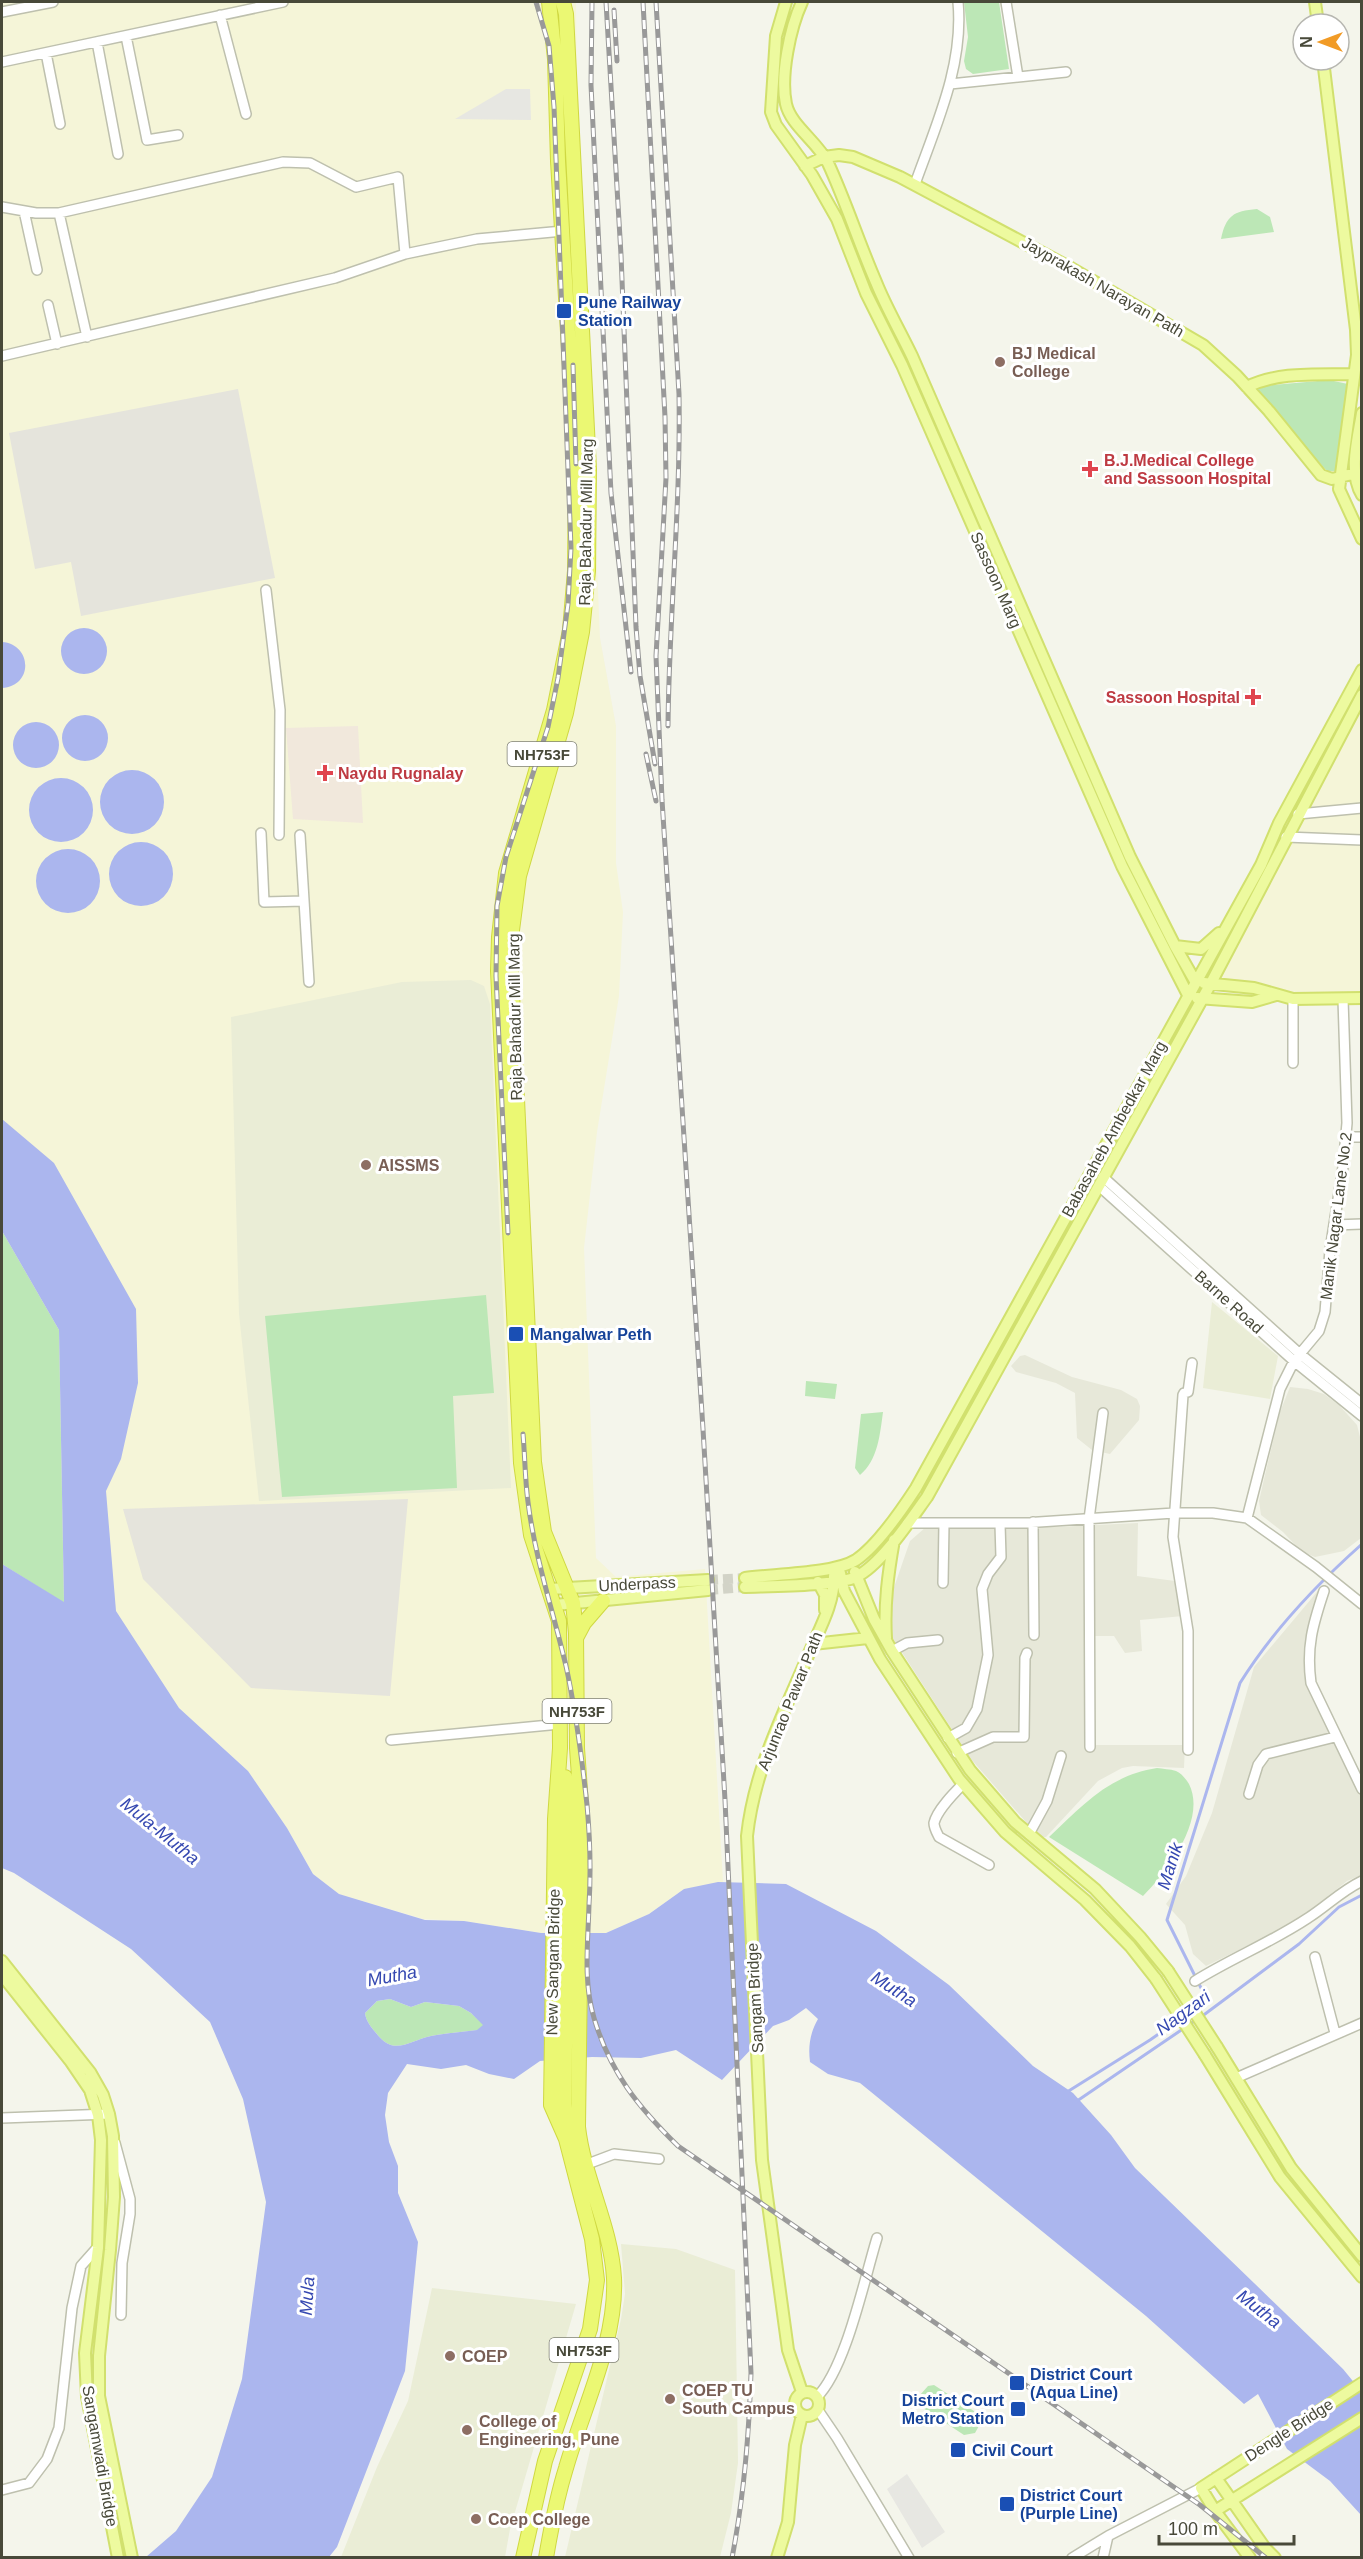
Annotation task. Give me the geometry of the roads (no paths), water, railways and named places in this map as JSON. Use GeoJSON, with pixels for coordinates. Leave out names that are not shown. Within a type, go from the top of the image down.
{"type":"FeatureCollection","features":[{"type":"Feature","properties":{"kind":"highway","name":"Raja Bahadur Mill Marg"},"geometry":{"type":"LineString","coordinates":[[549,2],[555,59],[576,469],[575,571],[570,630],[554,710],[506,873],[498,971],[538,1503],[550,1552],[573,1603],[576,1639],[577,1748],[569,1819]]}},
{"type":"Feature","properties":{"kind":"highway","name":"Raja Bahadur Mill Marg"},"geometry":{"type":"LineString","coordinates":[[563,2],[566,14],[589,469],[588,571],[582,632],[566,713],[519,876],[511,971],[516,1385],[525,1505],[531,1535],[559,1621],[560,1724],[569,1819]]}},
{"type":"Feature","properties":{"kind":"highway"},"geometry":{"type":"LineString","coordinates":[[576,1639],[584,1623],[603,1601]]}},
{"type":"Feature","properties":{"kind":"highway","name":"Raja Bahadur Mill Marg"},"geometry":{"type":"LineString","coordinates":[[560,1724],[573,1789]]}},
{"type":"Feature","properties":{"kind":"highway","name":"New Sangam Bridge"},"geometry":{"type":"LineString","coordinates":[[564,2104],[569,1819]]}},
{"type":"Feature","properties":{"kind":"highway","name":"New Sangam Bridge"},"geometry":{"type":"LineString","coordinates":[[564,2104],[569,1819]]}},
{"type":"Feature","properties":{"kind":"highway","name":"NH753F"},"geometry":{"type":"LineString","coordinates":[[523,2558],[545,2461],[581,2361],[594,2305],[597,2280],[592,2239],[566,2139],[564,2104]]}},
{"type":"Feature","properties":{"kind":"highway","name":"NH753F"},"geometry":{"type":"LineString","coordinates":[[546,2558],[565,2469],[600,2363],[612,2308],[614,2280],[611,2250],[585,2165],[579,2137],[564,2104]]}},
{"type":"Feature","properties":{"kind":"main road","name":"Sassoon Marg"},"geometry":{"type":"LineString","coordinates":[[786,2],[776,36],[771,107],[776,125],[812,175],[837,219],[866,293],[902,364],[1122,866],[1188,994]]}},
{"type":"Feature","properties":{"kind":"main road","name":"Sassoon Marg"},"geometry":{"type":"LineString","coordinates":[[802,2],[790,39],[785,102],[789,115],[810,137],[824,157],[877,285],[912,356],[1130,857],[1195,981]]}},
{"type":"Feature","properties":{"kind":"main road"},"geometry":{"type":"LineString","coordinates":[[1325,72],[1357,295],[1357,356],[1339,478],[1342,501],[1362,539]]}},
{"type":"Feature","properties":{"kind":"main road","name":"Jayprakash Narayan Path"},"geometry":{"type":"LineString","coordinates":[[824,157],[839,154],[853,157],[915,184],[1071,268],[1203,345],[1247,387],[1280,423],[1321,475],[1326,479],[1339,478]]}},
{"type":"Feature","properties":{"kind":"main road"},"geometry":{"type":"LineString","coordinates":[[804,166],[824,157]]}},
{"type":"Feature","properties":{"kind":"main road"},"geometry":{"type":"LineString","coordinates":[[1247,387],[1272,378],[1354,374]]}},
{"type":"Feature","properties":{"kind":"main road"},"geometry":{"type":"LineString","coordinates":[[1362,413],[1356,473],[1358,489],[1362,495]]}},
{"type":"Feature","properties":{"kind":"main road"},"geometry":{"type":"LineString","coordinates":[[1339,478],[1356,473]]}},
{"type":"Feature","properties":{"kind":"main road","name":"Babasaheb Ambedkar Marg"},"geometry":{"type":"LineString","coordinates":[[832,1568],[855,1561],[897,1515],[916,1488],[1261,865],[1279,823],[1362,670]]}},
{"type":"Feature","properties":{"kind":"main road","name":"Babasaheb Ambedkar Marg"},"geometry":{"type":"LineString","coordinates":[[856,1577],[873,1564],[927,1497],[1210,985],[1362,695]]}},
{"type":"Feature","properties":{"kind":"main road"},"geometry":{"type":"LineString","coordinates":[[1175,946],[1201,949],[1227,926]]}},
{"type":"Feature","properties":{"kind":"main road"},"geometry":{"type":"LineString","coordinates":[[1195,981],[1210,985],[1254,988],[1293,999],[1362,998]]}},
{"type":"Feature","properties":{"kind":"main road"},"geometry":{"type":"LineString","coordinates":[[1188,994],[1201,999],[1252,1002],[1276,995]]}},
{"type":"Feature","properties":{"kind":"main road"},"geometry":{"type":"LineString","coordinates":[[889,1646],[884,1608],[894,1540]]}},
{"type":"Feature","properties":{"kind":"main road"},"geometry":{"type":"LineString","coordinates":[[855,1561],[856,1577],[874,1619],[957,1753],[1009,1816],[1095,1889],[1168,1971],[1291,2168],[1362,2256]]}},
{"type":"Feature","properties":{"kind":"main road"},"geometry":{"type":"LineString","coordinates":[[856,1577],[839,1584],[745,1582],[832,1568],[839,1584],[868,1638],[940,1753],[963,1784],[1005,1833],[1085,1900],[1110,1925],[1156,1979],[1280,2177],[1362,2277]]}},
{"type":"Feature","properties":{"kind":"main road"},"geometry":{"type":"LineString","coordinates":[[818,1582],[825,1595],[823,1621]]}},
{"type":"Feature","properties":{"kind":"main road","name":"Arjunrao Pawar Path"},"geometry":{"type":"LineString","coordinates":[[747,1836],[751,1803],[763,1762],[839,1584]]}},
{"type":"Feature","properties":{"kind":"main road","name":"Underpass"},"geometry":{"type":"LineString","coordinates":[[550,1589],[708,1585],[603,1601],[555,1605]]}},
{"type":"Feature","properties":{"kind":"main road"},"geometry":{"type":"LineString","coordinates":[[813,1644],[868,1638]]}},
{"type":"Feature","properties":{"kind":"main road","name":"Sangam Bridge"},"geometry":{"type":"LineString","coordinates":[[747,1836],[762,2160],[789,2350],[801,2392]]}},
{"type":"Feature","properties":{"kind":"main road"},"geometry":{"type":"LineString","coordinates":[[1110,1925],[1119,1914]]}},
{"type":"Feature","properties":{"kind":"main road","name":"Sangamwadi Bridge"},"geometry":{"type":"LineString","coordinates":[[2,1961],[90,2072],[103,2095],[110,2114],[113,2136],[114,2197],[99,2356],[99,2396],[132,2558]]}},
{"type":"Feature","properties":{"kind":"main road","name":"Sangamwadi Bridge"},"geometry":{"type":"LineString","coordinates":[[2,1975],[71,2062],[90,2090],[98,2115],[101,2140],[98,2248],[85,2353],[87,2397],[118,2558]]}},
{"type":"Feature","properties":{"kind":"main road"},"geometry":{"type":"LineString","coordinates":[[1214,2070],[1227,2064]]}},
{"type":"Feature","properties":{"kind":"main road","name":"Dengle Bridge"},"geometry":{"type":"LineString","coordinates":[[1201,2488],[1362,2383]]}},
{"type":"Feature","properties":{"kind":"main road"},"geometry":{"type":"LineString","coordinates":[[801,2392],[812,2392],[817,2397],[818,2410],[809,2416],[797,2411],[796,2397],[801,2392]]}},
{"type":"Feature","properties":{"kind":"main road"},"geometry":{"type":"LineString","coordinates":[[777,2558],[788,2522],[795,2445],[802,2415]]}},
{"type":"Feature","properties":{"kind":"main road"},"geometry":{"type":"LineString","coordinates":[[1215,2511],[1362,2418]]}},
{"type":"Feature","properties":{"kind":"main road"},"geometry":{"type":"LineString","coordinates":[[1216,2478],[1275,2558]]}},
{"type":"Feature","properties":{"kind":"main road"},"geometry":{"type":"LineString","coordinates":[[1201,2488],[1250,2558]]}},
{"type":"Feature","properties":{"kind":"street"},"geometry":{"type":"LineString","coordinates":[[2,12],[53,2]]}},
{"type":"Feature","properties":{"kind":"street"},"geometry":{"type":"LineString","coordinates":[[2,62],[283,2]]}},
{"type":"Feature","properties":{"kind":"street"},"geometry":{"type":"LineString","coordinates":[[915,184],[950,84],[958,48],[958,2]]}},
{"type":"Feature","properties":{"kind":"street"},"geometry":{"type":"LineString","coordinates":[[1006,2],[1018,77]]}},
{"type":"Feature","properties":{"kind":"street"},"geometry":{"type":"LineString","coordinates":[[220,15],[246,114]]}},
{"type":"Feature","properties":{"kind":"street"},"geometry":{"type":"LineString","coordinates":[[126,36],[147,140],[178,135]]}},
{"type":"Feature","properties":{"kind":"street"},"geometry":{"type":"LineString","coordinates":[[98,42],[118,154]]}},
{"type":"Feature","properties":{"kind":"street"},"geometry":{"type":"LineString","coordinates":[[46,52],[60,124]]}},
{"type":"Feature","properties":{"kind":"street"},"geometry":{"type":"LineString","coordinates":[[950,84],[1066,72]]}},
{"type":"Feature","properties":{"kind":"street"},"geometry":{"type":"LineString","coordinates":[[2,207],[59,213],[283,162],[310,163],[356,187],[398,177],[405,254]]}},
{"type":"Feature","properties":{"kind":"street"},"geometry":{"type":"LineString","coordinates":[[24,211],[37,270]]}},
{"type":"Feature","properties":{"kind":"street"},"geometry":{"type":"LineString","coordinates":[[59,213],[87,337]]}},
{"type":"Feature","properties":{"kind":"street"},"geometry":{"type":"LineString","coordinates":[[2,356],[335,278],[405,254],[477,239],[563,231]]}},
{"type":"Feature","properties":{"kind":"street"},"geometry":{"type":"LineString","coordinates":[[48,305],[57,344]]}},
{"type":"Feature","properties":{"kind":"street"},"geometry":{"type":"LineString","coordinates":[[266,590],[280,710],[279,835]]}},
{"type":"Feature","properties":{"kind":"street"},"geometry":{"type":"LineString","coordinates":[[1298,814],[1362,808]]}},
{"type":"Feature","properties":{"kind":"street"},"geometry":{"type":"LineString","coordinates":[[261,833],[264,903],[304,901]]}},
{"type":"Feature","properties":{"kind":"street"},"geometry":{"type":"LineString","coordinates":[[300,835],[309,982]]}},
{"type":"Feature","properties":{"kind":"street"},"geometry":{"type":"LineString","coordinates":[[1286,837],[1362,840]]}},
{"type":"Feature","properties":{"kind":"street"},"geometry":{"type":"LineString","coordinates":[[1293,999],[1293,1063]]}},
{"type":"Feature","properties":{"kind":"street","name":"Manik Nagar Lane No.2"},"geometry":{"type":"LineString","coordinates":[[1247,1518],[1280,1389],[1297,1358],[1319,1330],[1325,1312],[1346,1137],[1343,999]]}},
{"type":"Feature","properties":{"kind":"street"},"geometry":{"type":"LineString","coordinates":[[1346,1137],[1362,1137]]}},
{"type":"Feature","properties":{"kind":"street","name":"Barne Road"},"geometry":{"type":"LineString","coordinates":[[1101,1181],[1362,1416]]}},
{"type":"Feature","properties":{"kind":"street"},"geometry":{"type":"LineString","coordinates":[[1334,1225],[1362,1224]]}},
{"type":"Feature","properties":{"kind":"street","name":"Barne Road"},"geometry":{"type":"LineString","coordinates":[[1297,1358],[1362,1404]]}},
{"type":"Feature","properties":{"kind":"street"},"geometry":{"type":"LineString","coordinates":[[1188,1750],[1188,1631],[1173,1537],[1183,1395],[1188,1392],[1192,1363]]}},
{"type":"Feature","properties":{"kind":"street"},"geometry":{"type":"LineString","coordinates":[[1090,1747],[1089,1519],[1103,1413]]}},
{"type":"Feature","properties":{"kind":"street"},"geometry":{"type":"LineString","coordinates":[[908,1523],[1000,1524],[1174,1513],[1213,1513],[1247,1518],[1360,1600]]}},
{"type":"Feature","properties":{"kind":"street"},"geometry":{"type":"LineString","coordinates":[[1033,1522],[1034,1635]]}},
{"type":"Feature","properties":{"kind":"street"},"geometry":{"type":"LineString","coordinates":[[944,1524],[944,1583]]}},
{"type":"Feature","properties":{"kind":"street"},"geometry":{"type":"LineString","coordinates":[[948,1738],[966,1728],[977,1710],[988,1655],[982,1589],[988,1574],[1001,1557],[1000,1524]]}},
{"type":"Feature","properties":{"kind":"street"},"geometry":{"type":"LineString","coordinates":[[1324,1591],[1312,1628],[1309,1667],[1316,1697],[1362,1789]]}},
{"type":"Feature","properties":{"kind":"street"},"geometry":{"type":"LineString","coordinates":[[889,1646],[938,1640]]}},
{"type":"Feature","properties":{"kind":"street"},"geometry":{"type":"LineString","coordinates":[[957,1753],[993,1737],[1024,1737],[1025,1658],[1027,1653]]}},
{"type":"Feature","properties":{"kind":"street"},"geometry":{"type":"LineString","coordinates":[[391,1740],[560,1724]]}},
{"type":"Feature","properties":{"kind":"street"},"geometry":{"type":"LineString","coordinates":[[1249,1794],[1258,1765],[1266,1754],[1335,1737]]}},
{"type":"Feature","properties":{"kind":"street"},"geometry":{"type":"LineString","coordinates":[[1029,1834],[1047,1800],[1061,1756]]}},
{"type":"Feature","properties":{"kind":"street"},"geometry":{"type":"LineString","coordinates":[[963,1784],[934,1823],[935,1830],[939,1837],[989,1865]]}},
{"type":"Feature","properties":{"kind":"street"},"geometry":{"type":"LineString","coordinates":[[1199,1979],[1310,1917],[1337,1895],[1362,1881]]}},
{"type":"Feature","properties":{"kind":"street"},"geometry":{"type":"LineString","coordinates":[[1315,1957],[1335,2033]]}},
{"type":"Feature","properties":{"kind":"street"},"geometry":{"type":"LineString","coordinates":[[1236,2078],[1362,2023]]}},
{"type":"Feature","properties":{"kind":"street"},"geometry":{"type":"LineString","coordinates":[[2,2118],[110,2114]]}},
{"type":"Feature","properties":{"kind":"street"},"geometry":{"type":"LineString","coordinates":[[113,2136],[130,2199],[130,2214],[122,2263],[121,2315]]}},
{"type":"Feature","properties":{"kind":"street"},"geometry":{"type":"LineString","coordinates":[[585,2165],[614,2154],[659,2159]]}},
{"type":"Feature","properties":{"kind":"street"},"geometry":{"type":"LineString","coordinates":[[817,2397],[832,2379],[877,2238]]}},
{"type":"Feature","properties":{"kind":"street"},"geometry":{"type":"LineString","coordinates":[[2,2490],[28,2483],[47,2459],[59,2428],[72,2308],[81,2266],[98,2248]]}},
{"type":"Feature","properties":{"kind":"street"},"geometry":{"type":"LineString","coordinates":[[818,2410],[909,2558]]}},
{"type":"Feature","properties":{"kind":"street"},"geometry":{"type":"LineString","coordinates":[[1072,2558],[1108,2536],[1201,2488]]}},
{"type":"Feature","properties":{"kind":"street"},"geometry":{"type":"LineString","coordinates":[[1103,2558],[1108,2536]]}},
{"type":"Feature","properties":{"kind":"water"},"geometry":{"type":"Polygon","coordinates":[[[84,628],[100,635],[107,651],[100,667],[84,674],[68,667],[61,651],[68,635],[84,628]]]}},
{"type":"Feature","properties":{"kind":"water"},"geometry":{"type":"Polygon","coordinates":[[[2,642],[12,644],[19,650],[24,657],[25,665],[20,680],[12,686],[2,688],[2,642]]]}},
{"type":"Feature","properties":{"kind":"water"},"geometry":{"type":"Polygon","coordinates":[[[85,715],[101,722],[108,738],[101,754],[85,761],[69,754],[62,738],[69,722],[85,715]]]}},
{"type":"Feature","properties":{"kind":"water"},"geometry":{"type":"Polygon","coordinates":[[[36,722],[52,729],[59,745],[52,761],[36,768],[20,761],[13,745],[20,729],[36,722]]]}},
{"type":"Feature","properties":{"kind":"water"},"geometry":{"type":"Polygon","coordinates":[[[126,770],[138,770],[155,779],[162,790],[164,802],[162,814],[155,825],[138,834],[126,834],[114,829],[105,820],[100,808],[100,796],[105,784],[114,775],[126,770]]]}},
{"type":"Feature","properties":{"kind":"water"},"geometry":{"type":"Polygon","coordinates":[[[55,778],[67,778],[84,787],[91,798],[93,810],[91,822],[84,833],[67,842],[55,842],[43,837],[34,828],[29,816],[29,804],[34,792],[43,783],[55,778]]]}},
{"type":"Feature","properties":{"kind":"water"},"geometry":{"type":"Polygon","coordinates":[[[135,842],[147,842],[164,851],[171,862],[173,874],[171,886],[164,897],[147,906],[135,906],[123,901],[114,892],[109,880],[109,868],[114,856],[123,847],[135,842]]]}},
{"type":"Feature","properties":{"kind":"water"},"geometry":{"type":"Polygon","coordinates":[[[62,849],[74,849],[91,858],[98,869],[100,881],[98,893],[91,904],[74,913],[62,913],[50,908],[41,899],[36,887],[36,875],[41,863],[50,854],[62,849]]]}},
{"type":"Feature","properties":{"kind":"water"},"geometry":{"type":"Polygon","coordinates":[[[2,1119],[54,1163],[136,1309],[138,1383],[121,1459],[106,1491],[116,1611],[179,1708],[248,1771],[287,1828],[313,1874],[339,1894],[425,1920],[464,1921],[541,1933],[606,1933],[649,1914],[684,1889],[718,1882],[786,1884],[876,1931],[949,1985],[1033,2066],[1073,2093],[1111,2135],[1135,2168],[1343,2369],[1361,2391],[1361,2515],[1330,2481],[1287,2449],[1258,2394],[1244,2404],[1146,2316],[860,2083],[828,2074],[810,2062],[810,2040],[818,2019],[806,2008],[789,2020],[773,2026],[722,2080],[676,2050],[641,2058],[592,2057],[540,2061],[514,2079],[489,2074],[466,2065],[441,2069],[407,2064],[388,2093],[385,2115],[389,2142],[398,2166],[398,2193],[418,2242],[405,2371],[337,2547],[329,2557],[146,2557],[176,2531],[212,2477],[242,2379],[266,2202],[243,2099],[210,2022],[131,1949],[14,1873],[2,1868],[2,1564],[64,1602],[59,1330],[2,1231],[2,1119]],[[390,1999],[377,2001],[365,2013],[366,2019],[383,2040],[395,2046],[431,2036],[477,2030],[483,2025],[471,2013],[459,2006],[425,2002],[411,2007],[390,1999]]]}},
{"type":"Feature","properties":{"kind":"waterway","name":"Manik"},"geometry":{"type":"LineString","coordinates":[[1195,2008],[1207,2000],[1167,1920],[1240,1683],[1296,1609],[1362,1544]]}},
{"type":"Feature","properties":{"kind":"waterway","name":"Nagzari"},"geometry":{"type":"LineString","coordinates":[[1201,2017],[1299,1944],[1339,1907],[1362,1895]]}},
{"type":"Feature","properties":{"kind":"waterway","name":"Manik"},"geometry":{"type":"LineString","coordinates":[[1067,2092],[1190,2012]]}},
{"type":"Feature","properties":{"kind":"waterway","name":"Nagzari"},"geometry":{"type":"LineString","coordinates":[[1077,2101],[1196,2020]]}},
{"type":"Feature","properties":{"kind":"tunnel"},"geometry":{"type":"LineString","coordinates":[[708,1580],[745,1578]]}},
{"type":"Feature","properties":{"kind":"tunnel"},"geometry":{"type":"LineString","coordinates":[[708,1590],[745,1587]]}},
{"type":"Feature","properties":{"kind":"railway"},"geometry":{"type":"LineString","coordinates":[[508,1233],[496,976],[497,906],[506,857],[548,727],[558,678],[568,604],[571,548],[554,107],[549,46],[536,2]]}},
{"type":"Feature","properties":{"kind":"railway"},"geometry":{"type":"LineString","coordinates":[[592,2],[591,85],[611,493],[631,672]]}},
{"type":"Feature","properties":{"kind":"railway"},"geometry":{"type":"LineString","coordinates":[[606,2],[621,255],[636,627],[640,676],[655,764]]}},
{"type":"Feature","properties":{"kind":"railway"},"geometry":{"type":"LineString","coordinates":[[643,2],[665,417],[666,478],[656,656],[662,800],[725,1800],[751,2373],[745,2466],[732,2558]]}},
{"type":"Feature","properties":{"kind":"railway"},"geometry":{"type":"LineString","coordinates":[[656,2],[679,394],[668,726]]}},
{"type":"Feature","properties":{"kind":"railway"},"geometry":{"type":"LineString","coordinates":[[614,10],[617,61]]}},
{"type":"Feature","properties":{"kind":"railway"},"geometry":{"type":"LineString","coordinates":[[573,365],[576,464]]}},
{"type":"Feature","properties":{"kind":"railway"},"geometry":{"type":"LineString","coordinates":[[646,754],[656,801]]}},
{"type":"Feature","properties":{"kind":"railway"},"geometry":{"type":"LineString","coordinates":[[523,1434],[531,1523],[566,1666],[583,1770],[590,1880],[588,1990],[594,2018],[608,2055],[627,2088],[650,2117],[678,2146],[1200,2505],[1266,2558]]}},
{"type":"Feature","properties":{"kind":"place","name":"Pune Railway Station"},"geometry":{"type":"Point","coordinates":[564,311]}},
{"type":"Feature","properties":{"kind":"place","name":"BJ Medical College"},"geometry":{"type":"Point","coordinates":[1000,362]}},
{"type":"Feature","properties":{"kind":"place","name":"B.J.Medical College and Sassoon Hospital"},"geometry":{"type":"Point","coordinates":[1090,469]}},
{"type":"Feature","properties":{"kind":"place","name":"Sassoon Hospital"},"geometry":{"type":"Point","coordinates":[1253,697]}},
{"type":"Feature","properties":{"kind":"place","name":"Naydu Rugnalay"},"geometry":{"type":"Point","coordinates":[325,773]}},
{"type":"Feature","properties":{"kind":"place","name":"AISSMS"},"geometry":{"type":"Point","coordinates":[366,1165]}},
{"type":"Feature","properties":{"kind":"place","name":"Mangalwar Peth"},"geometry":{"type":"Point","coordinates":[516,1334]}},
{"type":"Feature","properties":{"kind":"place","name":"COEP"},"geometry":{"type":"Point","coordinates":[450,2356]}},
{"type":"Feature","properties":{"kind":"place","name":"District Court (Aqua Line)"},"geometry":{"type":"Point","coordinates":[1017,2383]}},
{"type":"Feature","properties":{"kind":"place","name":"COEP TU South Campus"},"geometry":{"type":"Point","coordinates":[670,2399]}},
{"type":"Feature","properties":{"kind":"place","name":"District Court Metro Station"},"geometry":{"type":"Point","coordinates":[1018,2409]}},
{"type":"Feature","properties":{"kind":"place","name":"College of Engineering, Pune"},"geometry":{"type":"Point","coordinates":[467,2430]}},
{"type":"Feature","properties":{"kind":"place","name":"Civil Court"},"geometry":{"type":"Point","coordinates":[958,2450]}},
{"type":"Feature","properties":{"kind":"place","name":"District Court (Purple Line)"},"geometry":{"type":"Point","coordinates":[1007,2504]}},
{"type":"Feature","properties":{"kind":"place","name":"Coep College"},"geometry":{"type":"Point","coordinates":[476,2519]}},
{"type":"Feature","properties":{"kind":"water label","name":"Mula-Mutha"},"geometry":{"type":"Point","coordinates":[160,1831]}},
{"type":"Feature","properties":{"kind":"water label","name":"Mutha"},"geometry":{"type":"Point","coordinates":[392,1976]}},
{"type":"Feature","properties":{"kind":"water label","name":"Mutha"},"geometry":{"type":"Point","coordinates":[894,1989]}},
{"type":"Feature","properties":{"kind":"water label","name":"Mula"},"geometry":{"type":"Point","coordinates":[307,2296]}},
{"type":"Feature","properties":{"kind":"water label","name":"Mutha"},"geometry":{"type":"Point","coordinates":[1259,2309]}}]}
